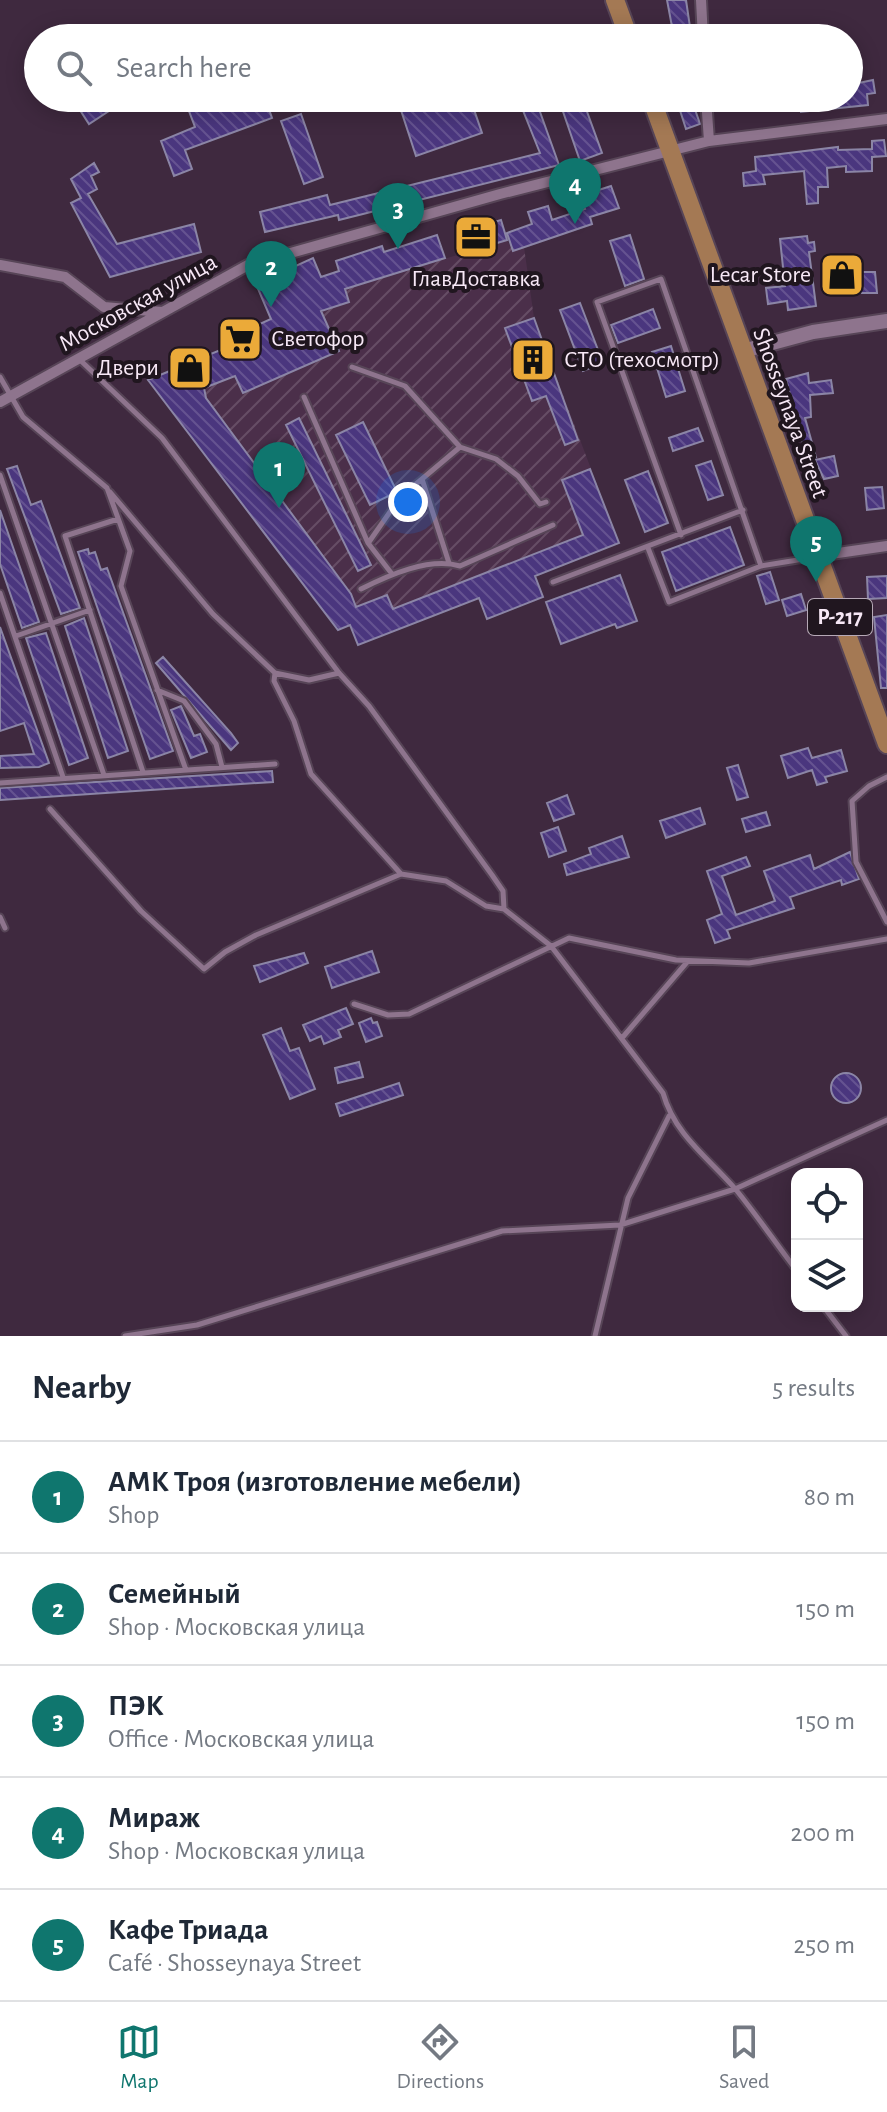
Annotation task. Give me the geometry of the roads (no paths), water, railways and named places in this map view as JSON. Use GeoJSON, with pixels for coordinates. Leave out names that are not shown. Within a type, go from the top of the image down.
{"type":"FeatureCollection","features":[{"type":"Feature","properties":{"kind":"highway"},"geometry":{"type":"LineString","coordinates":[[615,0],[624,24]]}},
{"type":"Feature","properties":{"kind":"highway","name":"Shosseynaya Street"},"geometry":{"type":"LineString","coordinates":[[656,112],[817,556],[883,723],[887,744]]}},
{"type":"Feature","properties":{"kind":"main road"},"geometry":{"type":"LineString","coordinates":[[743,351],[813,332],[887,321]]}},
{"type":"Feature","properties":{"kind":"street"},"geometry":{"type":"LineString","coordinates":[[701,0],[702,24]]}},
{"type":"Feature","properties":{"kind":"street"},"geometry":{"type":"LineString","coordinates":[[707,112],[709,141]]}},
{"type":"Feature","properties":{"kind":"street","name":"Московская улица"},"geometry":{"type":"LineString","coordinates":[[5,399],[248,265],[709,141],[887,119]]}},
{"type":"Feature","properties":{"kind":"street"},"geometry":{"type":"LineString","coordinates":[[0,265],[65,277],[104,307],[162,312]]}},
{"type":"Feature","properties":{"kind":"street"},"geometry":{"type":"LineString","coordinates":[[817,556],[887,546]]}},
{"type":"Feature","properties":{"kind":"lane"},"geometry":{"type":"LineString","coordinates":[[681,535],[597,302],[661,279],[761,566]]}},
{"type":"Feature","properties":{"kind":"lane"},"geometry":{"type":"LineString","coordinates":[[79,359],[162,438],[339,673],[369,706],[492,875],[503,891],[504,909]]}},
{"type":"Feature","properties":{"kind":"lane"},"geometry":{"type":"LineString","coordinates":[[352,367],[405,386],[460,447],[496,459],[518,476],[540,504],[546,502]]}},
{"type":"Feature","properties":{"kind":"lane"},"geometry":{"type":"LineString","coordinates":[[0,377],[5,399],[107,488],[213,614],[275,673],[309,680],[339,673]]}},
{"type":"Feature","properties":{"kind":"lane"},"geometry":{"type":"LineString","coordinates":[[304,397],[368,543],[392,574]]}},
{"type":"Feature","properties":{"kind":"lane"},"geometry":{"type":"LineString","coordinates":[[368,543],[401,496],[460,447]]}},
{"type":"Feature","properties":{"kind":"lane"},"geometry":{"type":"LineString","coordinates":[[0,475],[104,775]]}},
{"type":"Feature","properties":{"kind":"lane"},"geometry":{"type":"LineString","coordinates":[[422,479],[449,563]]}},
{"type":"Feature","properties":{"kind":"lane"},"geometry":{"type":"LineString","coordinates":[[107,488],[130,551],[121,586],[186,770]]}},
{"type":"Feature","properties":{"kind":"lane"},"geometry":{"type":"LineString","coordinates":[[553,582],[743,510]]}},
{"type":"Feature","properties":{"kind":"lane"},"geometry":{"type":"LineString","coordinates":[[118,519],[65,536],[143,772]]}},
{"type":"Feature","properties":{"kind":"lane"},"geometry":{"type":"LineString","coordinates":[[361,589],[392,574],[449,563],[460,566],[553,525]]}},
{"type":"Feature","properties":{"kind":"lane"},"geometry":{"type":"LineString","coordinates":[[648,548],[669,602],[761,566],[817,556]]}},
{"type":"Feature","properties":{"kind":"lane"},"geometry":{"type":"LineString","coordinates":[[0,593],[63,778]]}},
{"type":"Feature","properties":{"kind":"lane"},"geometry":{"type":"LineString","coordinates":[[16,636],[90,610]]}},
{"type":"Feature","properties":{"kind":"lane"},"geometry":{"type":"LineString","coordinates":[[275,673],[274,681],[294,721],[311,774],[401,874]]}},
{"type":"Feature","properties":{"kind":"lane"},"geometry":{"type":"LineString","coordinates":[[157,690],[184,701],[216,744],[222,767]]}},
{"type":"Feature","properties":{"kind":"lane"},"geometry":{"type":"LineString","coordinates":[[0,783],[275,764]]}},
{"type":"Feature","properties":{"kind":"lane"},"geometry":{"type":"LineString","coordinates":[[887,777],[852,801],[856,862],[887,922]]}},
{"type":"Feature","properties":{"kind":"lane"},"geometry":{"type":"LineString","coordinates":[[50,809],[141,911],[204,969],[225,952],[256,935],[401,874],[446,881],[486,906],[504,909],[551,946],[663,1093],[669,1116],[712,1168],[735,1189],[791,1263]]}},
{"type":"Feature","properties":{"kind":"lane"},"geometry":{"type":"LineString","coordinates":[[0,917],[5,928]]}},
{"type":"Feature","properties":{"kind":"lane"},"geometry":{"type":"LineString","coordinates":[[354,1004],[388,1015],[409,1014],[569,938],[688,961],[749,963],[887,939]]}},
{"type":"Feature","properties":{"kind":"lane"},"geometry":{"type":"LineString","coordinates":[[622,1038],[688,961]]}},
{"type":"Feature","properties":{"kind":"lane"},"geometry":{"type":"LineString","coordinates":[[595,1336],[628,1198],[669,1116]]}},
{"type":"Feature","properties":{"kind":"lane"},"geometry":{"type":"LineString","coordinates":[[125,1336],[197,1325],[502,1231],[620,1225],[735,1189],[887,1120]]}},
{"type":"Feature","properties":{"kind":"lane"},"geometry":{"type":"LineString","coordinates":[[828,1312],[846,1336]]}},
{"type":"Feature","properties":{"kind":"place","name":"Мираж"},"geometry":{"type":"Point","coordinates":[575,224]}},
{"type":"Feature","properties":{"kind":"place","name":"ГлавДоставка"},"geometry":{"type":"Point","coordinates":[476,237]}},
{"type":"Feature","properties":{"kind":"place","name":"ПЭК"},"geometry":{"type":"Point","coordinates":[398,249]}},
{"type":"Feature","properties":{"kind":"place","name":"Lecar Store"},"geometry":{"type":"Point","coordinates":[842,275]}},
{"type":"Feature","properties":{"kind":"place","name":"Семейный"},"geometry":{"type":"Point","coordinates":[271,307]}},
{"type":"Feature","properties":{"kind":"place","name":"Светофор"},"geometry":{"type":"Point","coordinates":[240,339]}},
{"type":"Feature","properties":{"kind":"place","name":"СТО (техосмотр)"},"geometry":{"type":"Point","coordinates":[533,360]}},
{"type":"Feature","properties":{"kind":"place","name":"Двери"},"geometry":{"type":"Point","coordinates":[190,368]}},
{"type":"Feature","properties":{"kind":"place","name":"АМК Троя (изготовление мебели)"},"geometry":{"type":"Point","coordinates":[279,508]}},
{"type":"Feature","properties":{"kind":"place","name":"Кафе Триада"},"geometry":{"type":"Point","coordinates":[816,582]}}]}
